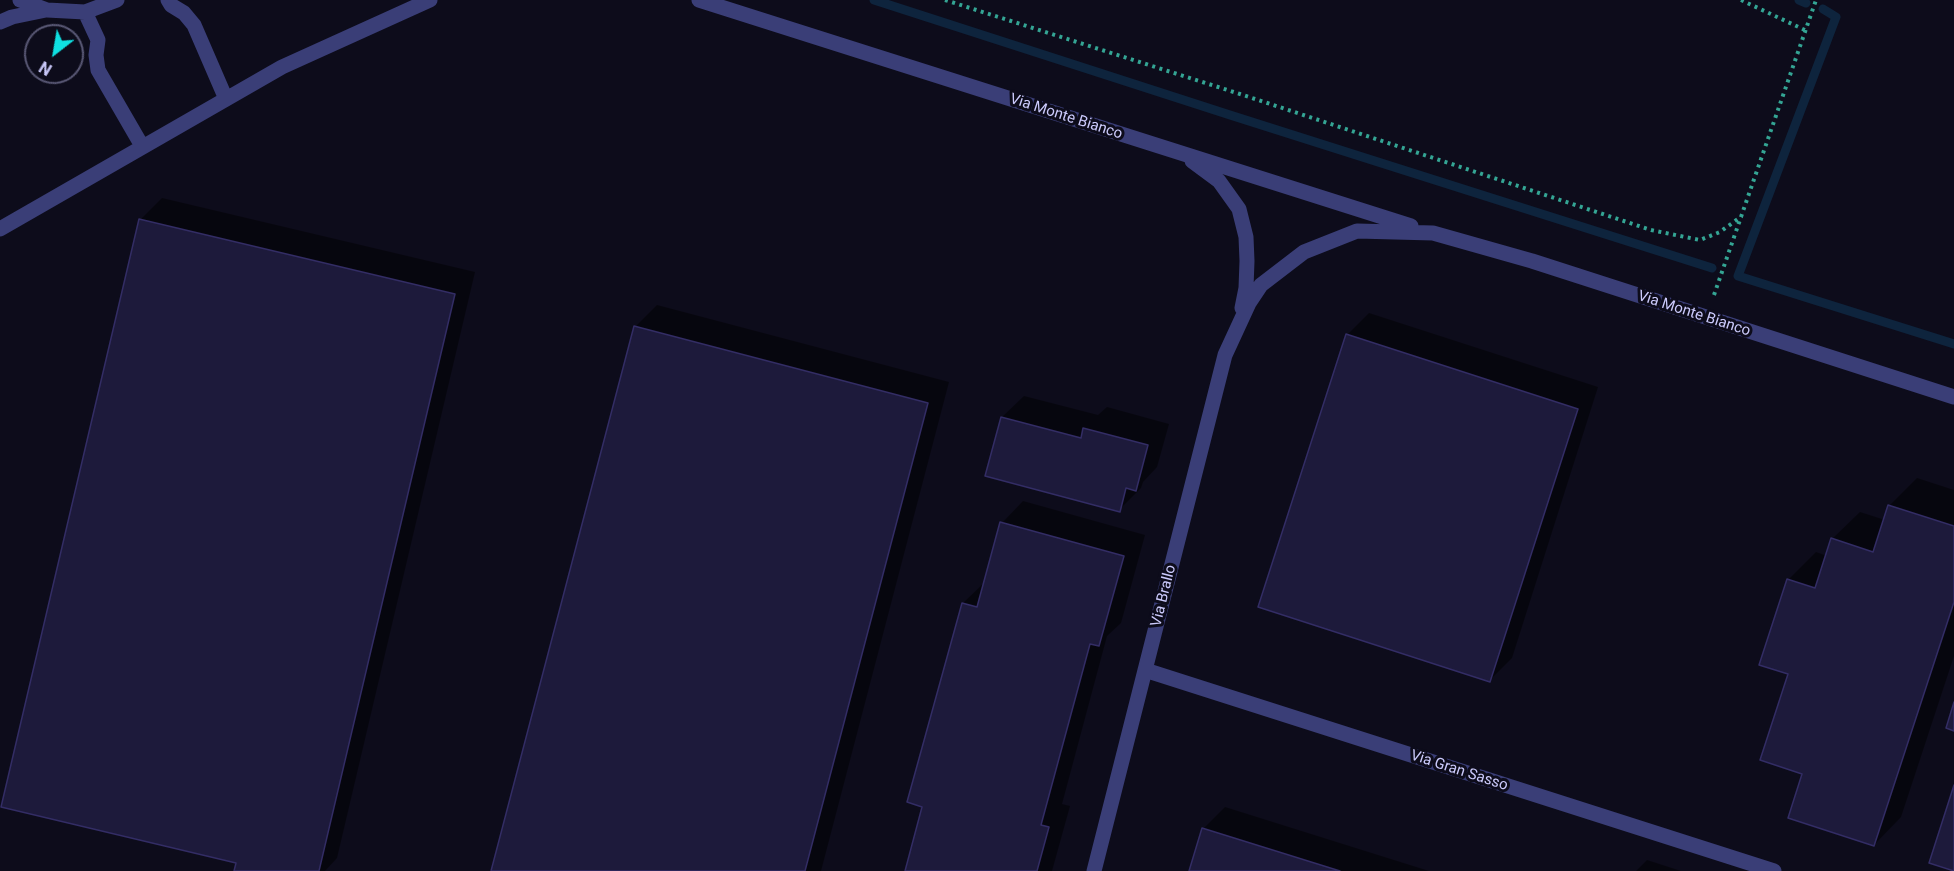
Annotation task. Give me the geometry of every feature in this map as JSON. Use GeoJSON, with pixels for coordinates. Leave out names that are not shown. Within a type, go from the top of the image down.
{"type":"FeatureCollection","features":[{"type":"Feature","properties":{"kind":"street"},"geometry":{"type":"LineString","coordinates":[[20,0],[47,10]]}},
{"type":"Feature","properties":{"kind":"street"},"geometry":{"type":"LineString","coordinates":[[0,22],[12,17],[47,10],[85,12],[117,0]]}},
{"type":"Feature","properties":{"kind":"street"},"geometry":{"type":"LineString","coordinates":[[168,0],[171,6],[184,13],[194,25],[226,99]]}},
{"type":"Feature","properties":{"kind":"street"},"geometry":{"type":"LineString","coordinates":[[0,229],[282,67],[430,0]]}},
{"type":"Feature","properties":{"kind":"street","name":"Via Monte Bianco"},"geometry":{"type":"LineString","coordinates":[[699,0],[1433,233],[1532,261],[1954,397]]}},
{"type":"Feature","properties":{"kind":"street"},"geometry":{"type":"LineString","coordinates":[[85,12],[98,40],[96,55],[98,70],[142,146]]}},
{"type":"Feature","properties":{"kind":"street","name":"Via Brallo"},"geometry":{"type":"LineString","coordinates":[[1180,153],[1219,181],[1239,209],[1246,237],[1247,261],[1246,288],[1239,323]]}},
{"type":"Feature","properties":{"kind":"street","name":"Via Monte Bianco"},"geometry":{"type":"LineString","coordinates":[[1262,285],[1304,252],[1357,231],[1433,233]]}},
{"type":"Feature","properties":{"kind":"street","name":"Via Brallo"},"geometry":{"type":"LineString","coordinates":[[1094,871],[1225,355],[1249,303],[1262,285]]}},
{"type":"Feature","properties":{"kind":"street","name":"Via Gran Sasso"},"geometry":{"type":"LineString","coordinates":[[1145,670],[1774,871]]}},
{"type":"Feature","properties":{"kind":"path"},"geometry":{"type":"LineString","coordinates":[[945,0],[1651,230],[1700,240],[1720,232],[1742,216]]}},
{"type":"Feature","properties":{"kind":"path"},"geometry":{"type":"LineString","coordinates":[[1741,0],[1807,31]]}},
{"type":"Feature","properties":{"kind":"path"},"geometry":{"type":"LineString","coordinates":[[1706,318],[1816,0]]}},
{"type":"Feature","properties":{"kind":"building"},"geometry":{"type":"Polygon","coordinates":[[[139,219],[455,294],[319,871],[234,871],[236,863],[1,807],[139,219]]]}},
{"type":"Feature","properties":{"kind":"building"},"geometry":{"type":"Polygon","coordinates":[[[634,326],[928,403],[805,871],[491,871],[634,326]]]}},
{"type":"Feature","properties":{"kind":"building"},"geometry":{"type":"Polygon","coordinates":[[[1346,334],[1578,409],[1490,682],[1258,607],[1346,334]]]}},
{"type":"Feature","properties":{"kind":"building"},"geometry":{"type":"Polygon","coordinates":[[[1001,417],[1081,438],[1083,428],[1148,445],[1136,491],[1126,488],[1120,512],[985,476],[1001,417]]]}},
{"type":"Feature","properties":{"kind":"building"},"geometry":{"type":"Polygon","coordinates":[[[1888,505],[1954,526],[1954,602],[1874,846],[1788,818],[1802,774],[1760,760],[1788,674],[1759,665],[1787,579],[1815,588],[1831,538],[1873,552],[1888,505]]]}},
{"type":"Feature","properties":{"kind":"building"},"geometry":{"type":"Polygon","coordinates":[[[1000,522],[1124,556],[1099,646],[1090,644],[1041,825],[1049,827],[1037,871],[905,871],[922,807],[907,802],[962,603],[977,607],[1000,522]]]}},
{"type":"Feature","properties":{"kind":"building"},"geometry":{"type":"Polygon","coordinates":[[[1954,702],[1954,731],[1946,728],[1954,702]]]}},
{"type":"Feature","properties":{"kind":"building"},"geometry":{"type":"Polygon","coordinates":[[[1954,785],[1954,871],[1929,863],[1954,785]]]}},
{"type":"Feature","properties":{"kind":"building"},"geometry":{"type":"Polygon","coordinates":[[[1202,828],[1340,871],[1189,871],[1202,828]]]}},
{"type":"Feature","properties":{"kind":"waterway"},"geometry":{"type":"LineString","coordinates":[[874,0],[1712,268]]}},
{"type":"Feature","properties":{"kind":"waterway"},"geometry":{"type":"LineString","coordinates":[[1799,0],[1806,3]]}},
{"type":"Feature","properties":{"kind":"waterway"},"geometry":{"type":"LineString","coordinates":[[1823,9],[1836,17],[1738,276],[1954,344]]}}]}
